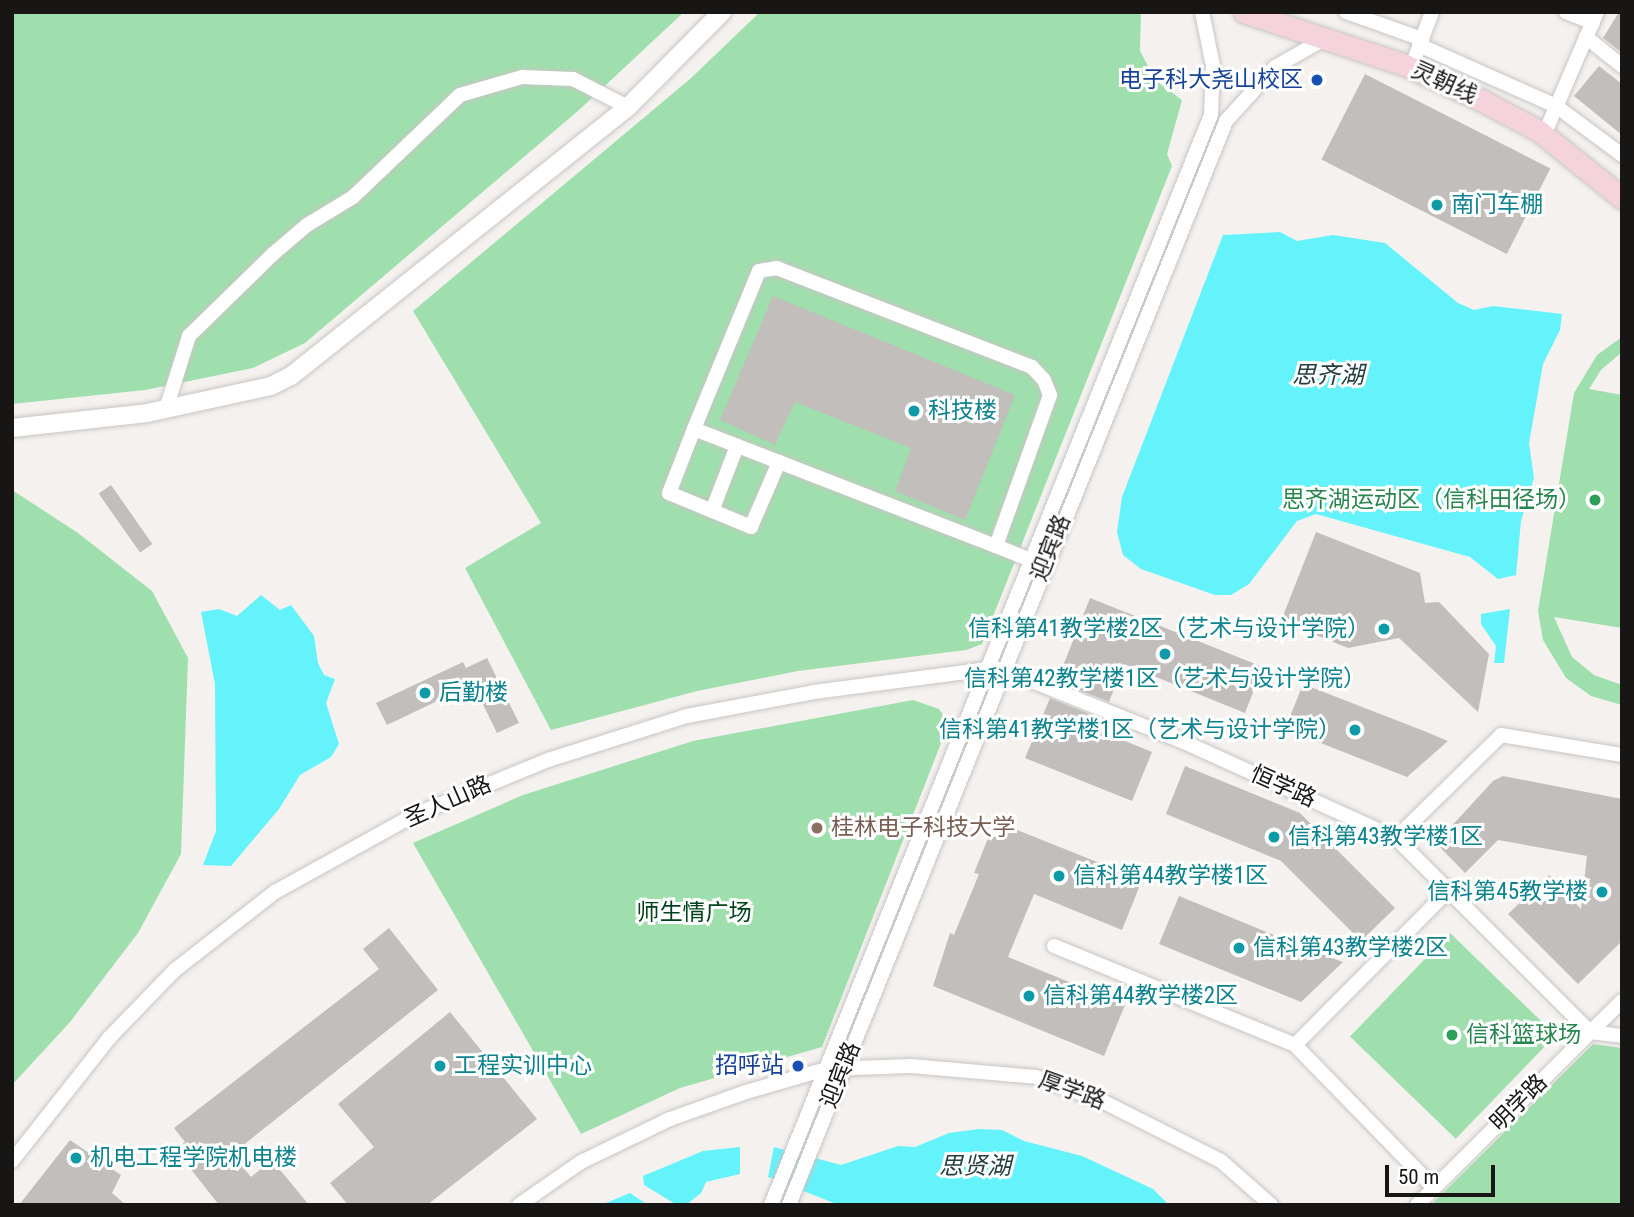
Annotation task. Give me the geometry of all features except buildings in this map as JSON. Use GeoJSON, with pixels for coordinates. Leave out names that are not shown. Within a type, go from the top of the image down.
{"type":"FeatureCollection","features":[{"type":"Feature","properties":{"kind":"main road","name":"灵朝线"},"geometry":{"type":"LineString","coordinates":[[1250,13],[1410,68],[1544,135],[1622,198]]}},
{"type":"Feature","properties":{"kind":"street"},"geometry":{"type":"LineString","coordinates":[[12,428],[70,425],[166,409],[271,386],[298,371],[628,107],[722,12]]}},
{"type":"Feature","properties":{"kind":"street","name":"迎宾路"},"geometry":{"type":"LineString","coordinates":[[789,1205],[845,1067],[995,669],[1031,560],[1211,115],[1213,66],[1202,12]]}},
{"type":"Feature","properties":{"kind":"street"},"geometry":{"type":"LineString","coordinates":[[1346,12],[1420,42],[1556,106],[1622,155]]}},
{"type":"Feature","properties":{"kind":"street"},"geometry":{"type":"LineString","coordinates":[[1410,68],[1432,12]]}},
{"type":"Feature","properties":{"kind":"street"},"geometry":{"type":"LineString","coordinates":[[1544,135],[1595,17],[1566,12]]}},
{"type":"Feature","properties":{"kind":"street"},"geometry":{"type":"LineString","coordinates":[[1586,37],[1622,66]]}},
{"type":"Feature","properties":{"kind":"street","name":"迎宾路"},"geometry":{"type":"LineString","coordinates":[[771,1205],[1226,121],[1275,67],[1324,39]]}},
{"type":"Feature","properties":{"kind":"street"},"geometry":{"type":"LineString","coordinates":[[166,409],[189,336],[273,254],[307,225],[353,197],[460,96],[522,77],[573,79],[628,107]]}},
{"type":"Feature","properties":{"kind":"street"},"geometry":{"type":"LineString","coordinates":[[779,462],[751,527],[669,493],[759,271],[777,268],[1032,367],[1050,395],[996,547]]}},
{"type":"Feature","properties":{"kind":"street"},"geometry":{"type":"LineString","coordinates":[[694,429],[1031,560]]}},
{"type":"Feature","properties":{"kind":"street"},"geometry":{"type":"LineString","coordinates":[[712,511],[737,446]]}},
{"type":"Feature","properties":{"kind":"street","name":"恒学路"},"geometry":{"type":"LineString","coordinates":[[995,669],[1184,742],[1396,838],[1446,893],[1590,1032]]}},
{"type":"Feature","properties":{"kind":"street","name":"圣人山路"},"geometry":{"type":"LineString","coordinates":[[12,1161],[108,1038],[175,970],[275,892],[414,815],[548,760],[687,716],[814,692],[995,669]]}},
{"type":"Feature","properties":{"kind":"street"},"geometry":{"type":"LineString","coordinates":[[1396,838],[1501,736],[1622,755]]}},
{"type":"Feature","properties":{"kind":"street"},"geometry":{"type":"LineString","coordinates":[[1295,1045],[1446,893]]}},
{"type":"Feature","properties":{"kind":"street"},"geometry":{"type":"LineString","coordinates":[[1054,947],[1295,1045],[1434,1188]]}},
{"type":"Feature","properties":{"kind":"street","name":"明学路"},"geometry":{"type":"LineString","coordinates":[[1417,1205],[1622,1001]]}},
{"type":"Feature","properties":{"kind":"street"},"geometry":{"type":"LineString","coordinates":[[1590,1032],[1622,1036]]}},
{"type":"Feature","properties":{"kind":"street","name":"厚学路"},"geometry":{"type":"LineString","coordinates":[[826,1069],[978,1068],[1036,1077],[1104,1102],[1209,1154],[1271,1205]]}},
{"type":"Feature","properties":{"kind":"street"},"geometry":{"type":"LineString","coordinates":[[519,1205],[581,1162],[670,1119],[826,1069]]}},
{"type":"Feature","properties":{"kind":"green space"},"geometry":{"type":"Polygon","coordinates":[[[12,12],[684,12],[579,110],[305,343],[253,368],[145,390],[12,404],[12,12]]]}},
{"type":"Feature","properties":{"kind":"green space"},"geometry":{"type":"Polygon","coordinates":[[[760,12],[1141,12],[1140,51],[1156,81],[1182,100],[1167,154],[1172,166],[982,644],[966,650],[798,671],[697,691],[551,730],[465,568],[541,523],[413,311],[690,79],[760,12]]]}},
{"type":"Feature","properties":{"kind":"green space","name":"思齐湖运动区（信科田径场）"},"geometry":{"type":"Polygon","coordinates":[[[1622,337],[1622,352],[1601,370],[1589,389],[1622,395],[1622,628],[1554,617],[1572,657],[1594,675],[1622,685],[1622,705],[1591,696],[1566,678],[1543,640],[1538,611],[1574,393],[1597,355],[1622,337]]]}},
{"type":"Feature","properties":{"kind":"green space"},"geometry":{"type":"Polygon","coordinates":[[[12,490],[78,533],[152,591],[188,658],[181,854],[138,933],[70,1022],[12,1085],[12,490]]]}},
{"type":"Feature","properties":{"kind":"green space","name":"师生情广场"},"geometry":{"type":"Polygon","coordinates":[[[913,700],[939,709],[949,723],[822,1047],[680,1088],[581,1134],[413,843],[523,795],[693,741],[913,700]]]}},
{"type":"Feature","properties":{"kind":"green space","name":"信科篮球场"},"geometry":{"type":"Polygon","coordinates":[[[1450,933],[1556,1035],[1456,1139],[1350,1037],[1450,933]]]}},
{"type":"Feature","properties":{"kind":"green space"},"geometry":{"type":"Polygon","coordinates":[[[1593,1044],[1622,1048],[1622,1205],[1431,1205],[1593,1044]]]}},
{"type":"Feature","properties":{"kind":"water","name":"思齐湖"},"geometry":{"type":"Polygon","coordinates":[[[1280,232],[1297,241],[1333,235],[1385,243],[1458,303],[1474,310],[1493,306],[1562,314],[1560,330],[1543,364],[1529,443],[1534,478],[1521,521],[1516,575],[1498,579],[1470,557],[1316,514],[1297,521],[1249,584],[1231,595],[1215,595],[1141,569],[1123,555],[1117,532],[1122,497],[1223,235],[1280,232]]]}},
{"type":"Feature","properties":{"kind":"water"},"geometry":{"type":"Polygon","coordinates":[[[261,595],[280,610],[291,605],[314,636],[318,663],[324,675],[335,679],[326,703],[339,744],[331,757],[300,775],[279,809],[231,866],[203,865],[216,831],[215,684],[201,612],[219,609],[237,616],[261,595]]]}},
{"type":"Feature","properties":{"kind":"water"},"geometry":{"type":"Polygon","coordinates":[[[1510,609],[1504,663],[1494,663],[1496,646],[1481,624],[1481,614],[1510,609]]]}},
{"type":"Feature","properties":{"kind":"water","name":"思贤湖"},"geometry":{"type":"Polygon","coordinates":[[[979,1129],[1002,1130],[1024,1141],[1082,1156],[1153,1189],[1169,1205],[839,1205],[768,1177],[774,1147],[841,1165],[898,1146],[915,1147],[949,1133],[979,1129]]]}},
{"type":"Feature","properties":{"kind":"water"},"geometry":{"type":"Polygon","coordinates":[[[740,1147],[740,1174],[706,1182],[701,1193],[686,1205],[677,1205],[644,1185],[643,1176],[703,1151],[740,1147]]]}},
{"type":"Feature","properties":{"kind":"water"},"geometry":{"type":"Polygon","coordinates":[[[630,1193],[648,1205],[601,1205],[630,1193]]]}},
{"type":"Feature","properties":{"kind":"place","name":"电子科大尧山校区"},"geometry":{"type":"Point","coordinates":[1317,80]}},
{"type":"Feature","properties":{"kind":"place","name":"南门车棚"},"geometry":{"type":"Point","coordinates":[1437,205]}},
{"type":"Feature","properties":{"kind":"place","name":"科技楼"},"geometry":{"type":"Point","coordinates":[914,411]}},
{"type":"Feature","properties":{"kind":"place","name":"思齐湖运动区（信科田径场）"},"geometry":{"type":"Point","coordinates":[1595,500]}},
{"type":"Feature","properties":{"kind":"place","name":"信科第41教学楼2区（艺术与设计学院）"},"geometry":{"type":"Point","coordinates":[1384,629]}},
{"type":"Feature","properties":{"kind":"place","name":"信科第42教学楼1区（艺术与设计学院）"},"geometry":{"type":"Point","coordinates":[1165,654]}},
{"type":"Feature","properties":{"kind":"place","name":"后勤楼"},"geometry":{"type":"Point","coordinates":[425,693]}},
{"type":"Feature","properties":{"kind":"place","name":"信科第41教学楼1区（艺术与设计学院）"},"geometry":{"type":"Point","coordinates":[1355,730]}},
{"type":"Feature","properties":{"kind":"place","name":"桂林电子科技大学"},"geometry":{"type":"Point","coordinates":[817,828]}},
{"type":"Feature","properties":{"kind":"place","name":"信科第43教学楼1区"},"geometry":{"type":"Point","coordinates":[1274,837]}},
{"type":"Feature","properties":{"kind":"place","name":"信科第44教学楼1区"},"geometry":{"type":"Point","coordinates":[1059,876]}},
{"type":"Feature","properties":{"kind":"place","name":"信科第45教学楼"},"geometry":{"type":"Point","coordinates":[1602,892]}},
{"type":"Feature","properties":{"kind":"place","name":"信科第43教学楼2区"},"geometry":{"type":"Point","coordinates":[1239,948]}},
{"type":"Feature","properties":{"kind":"place","name":"信科第44教学楼2区"},"geometry":{"type":"Point","coordinates":[1029,996]}},
{"type":"Feature","properties":{"kind":"place","name":"信科篮球场"},"geometry":{"type":"Point","coordinates":[1452,1035]}},
{"type":"Feature","properties":{"kind":"place","name":"工程实训中心"},"geometry":{"type":"Point","coordinates":[440,1066]}},
{"type":"Feature","properties":{"kind":"place","name":"招呼站"},"geometry":{"type":"Point","coordinates":[798,1066]}},
{"type":"Feature","properties":{"kind":"place","name":"机电工程学院机电楼"},"geometry":{"type":"Point","coordinates":[76,1158]}}]}
